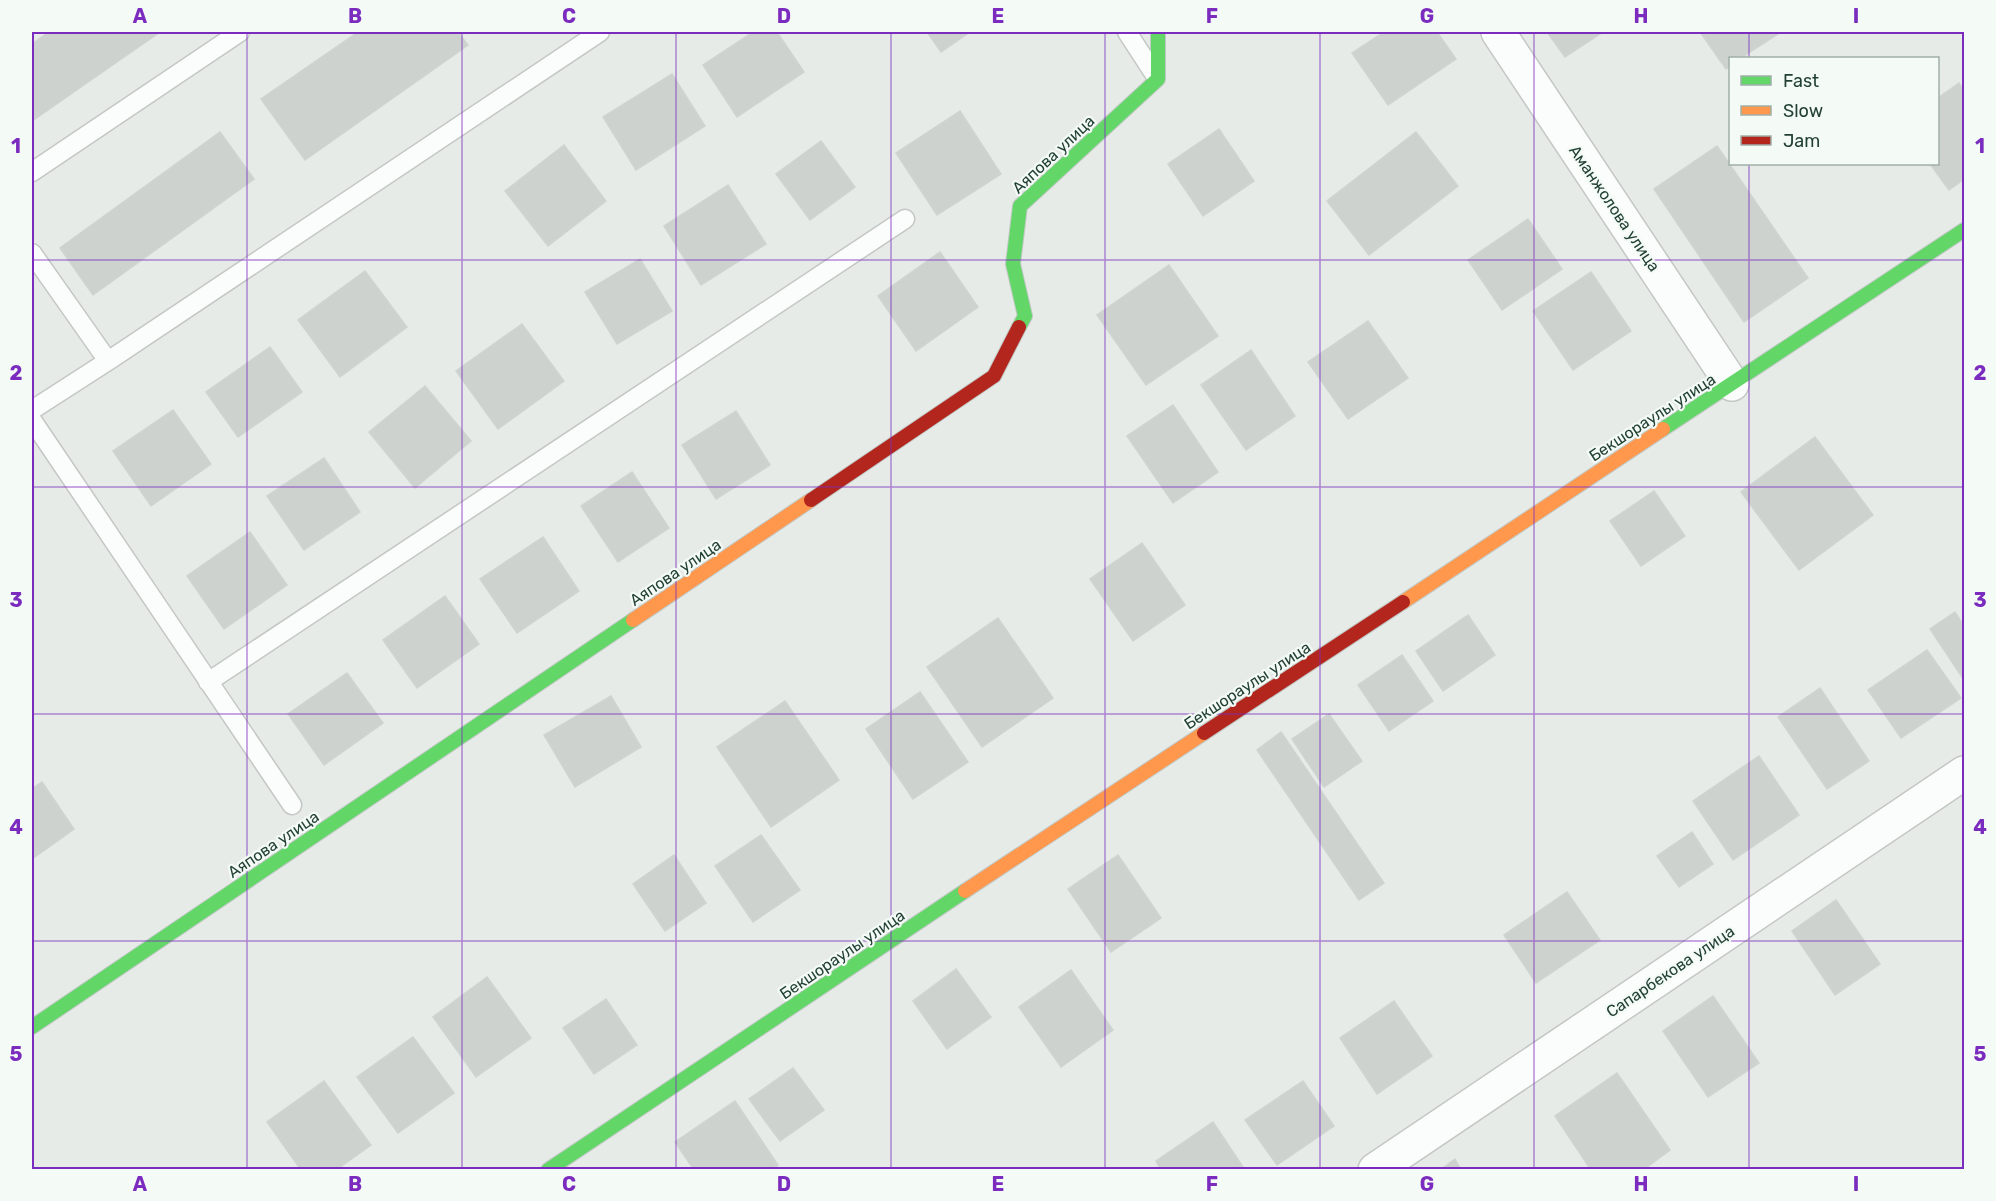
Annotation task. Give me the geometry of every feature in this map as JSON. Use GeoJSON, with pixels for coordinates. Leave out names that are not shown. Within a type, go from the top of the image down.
{"type":"FeatureCollection","features":[{"type":"Feature","properties":{"kind":"street"},"geometry":{"type":"LineString","coordinates":[[1158,32],[1158,79]]}},
{"type":"Feature","properties":{"kind":"street","name":"Аманжолова улица"},"geometry":{"type":"LineString","coordinates":[[1498,32],[1732,384]]}},
{"type":"Feature","properties":{"kind":"street","name":"Аяпова улица"},"geometry":{"type":"LineString","coordinates":[[32,1027],[994,376],[1024,316],[1013,264],[1020,206],[1158,79]]}},
{"type":"Feature","properties":{"kind":"street","name":"Бекшораулы улица"},"geometry":{"type":"LineString","coordinates":[[548,1170],[1965,230]]}},
{"type":"Feature","properties":{"kind":"street","name":"Сапарбекова улица"},"geometry":{"type":"LineString","coordinates":[[1375,1170],[1965,773]]}},
{"type":"Feature","properties":{"kind":"lane"},"geometry":{"type":"LineString","coordinates":[[32,172],[240,32]]}},
{"type":"Feature","properties":{"kind":"lane"},"geometry":{"type":"LineString","coordinates":[[32,410],[600,32]]}},
{"type":"Feature","properties":{"kind":"lane"},"geometry":{"type":"LineString","coordinates":[[1127,32],[1158,79]]}},
{"type":"Feature","properties":{"kind":"lane"},"geometry":{"type":"LineString","coordinates":[[208,682],[905,219]]}},
{"type":"Feature","properties":{"kind":"lane"},"geometry":{"type":"LineString","coordinates":[[32,253],[108,361]]}},
{"type":"Feature","properties":{"kind":"lane"},"geometry":{"type":"LineString","coordinates":[[32,420],[292,805]]}},
{"type":"Feature","properties":{"kind":"building"},"geometry":{"type":"Polygon","coordinates":[[[49,32],[160,32],[32,121],[32,44],[49,32]]]}},
{"type":"Feature","properties":{"kind":"building"},"geometry":{"type":"Polygon","coordinates":[[[358,32],[458,32],[468,45],[305,160],[261,99],[358,32]]]}},
{"type":"Feature","properties":{"kind":"building"},"geometry":{"type":"Polygon","coordinates":[[[753,32],[777,32],[804,72],[737,117],[703,65],[753,32]]]}},
{"type":"Feature","properties":{"kind":"building"},"geometry":{"type":"Polygon","coordinates":[[[927,32],[970,32],[941,52],[927,32]]]}},
{"type":"Feature","properties":{"kind":"building"},"geometry":{"type":"Polygon","coordinates":[[[1384,32],[1437,32],[1456,59],[1388,105],[1352,53],[1384,32]]]}},
{"type":"Feature","properties":{"kind":"building"},"geometry":{"type":"Polygon","coordinates":[[[1547,32],[1603,32],[1565,57],[1547,32]]]}},
{"type":"Feature","properties":{"kind":"building"},"geometry":{"type":"Polygon","coordinates":[[[1700,32],[1781,32],[1743,57],[1729,57],[1729,67],[1726,69],[1700,32]]]}},
{"type":"Feature","properties":{"kind":"building"},"geometry":{"type":"Polygon","coordinates":[[[672,74],[705,126],[636,170],[603,117],[672,74]]]}},
{"type":"Feature","properties":{"kind":"building"},"geometry":{"type":"Polygon","coordinates":[[[1959,83],[1964,91],[1964,179],[1949,190],[1931,165],[1939,165],[1939,97],[1959,83]]]}},
{"type":"Feature","properties":{"kind":"building"},"geometry":{"type":"Polygon","coordinates":[[[960,111],[1001,174],[937,215],[896,153],[960,111]]]}},
{"type":"Feature","properties":{"kind":"building"},"geometry":{"type":"Polygon","coordinates":[[[1219,129],[1254,181],[1203,216],[1168,164],[1219,129]]]}},
{"type":"Feature","properties":{"kind":"building"},"geometry":{"type":"Polygon","coordinates":[[[220,132],[254,179],[93,295],[60,248],[220,132]]]}},
{"type":"Feature","properties":{"kind":"building"},"geometry":{"type":"Polygon","coordinates":[[[1416,132],[1458,186],[1369,255],[1327,201],[1416,132]]]}},
{"type":"Feature","properties":{"kind":"building"},"geometry":{"type":"Polygon","coordinates":[[[821,141],[855,187],[810,220],[776,174],[821,141]]]}},
{"type":"Feature","properties":{"kind":"building"},"geometry":{"type":"Polygon","coordinates":[[[564,145],[606,201],[548,246],[505,191],[564,145]]]}},
{"type":"Feature","properties":{"kind":"building"},"geometry":{"type":"Polygon","coordinates":[[[1717,146],[1808,278],[1744,322],[1654,189],[1717,146]]]}},
{"type":"Feature","properties":{"kind":"building"},"geometry":{"type":"Polygon","coordinates":[[[728,185],[766,244],[701,285],[664,226],[728,185]]]}},
{"type":"Feature","properties":{"kind":"building"},"geometry":{"type":"Polygon","coordinates":[[[1528,219],[1562,269],[1502,310],[1468,260],[1528,219]]]}},
{"type":"Feature","properties":{"kind":"building"},"geometry":{"type":"Polygon","coordinates":[[[940,252],[978,307],[916,351],[878,296],[940,252]]]}},
{"type":"Feature","properties":{"kind":"building"},"geometry":{"type":"Polygon","coordinates":[[[640,259],[672,311],[617,344],[585,292],[640,259]]]}},
{"type":"Feature","properties":{"kind":"building"},"geometry":{"type":"Polygon","coordinates":[[[1169,265],[1218,336],[1146,385],[1097,315],[1169,265]]]}},
{"type":"Feature","properties":{"kind":"building"},"geometry":{"type":"Polygon","coordinates":[[[365,271],[407,327],[340,377],[298,320],[365,271]]]}},
{"type":"Feature","properties":{"kind":"building"},"geometry":{"type":"Polygon","coordinates":[[[1591,272],[1631,331],[1573,370],[1533,311],[1591,272]]]}},
{"type":"Feature","properties":{"kind":"building"},"geometry":{"type":"Polygon","coordinates":[[[1368,321],[1408,378],[1348,419],[1308,362],[1368,321]]]}},
{"type":"Feature","properties":{"kind":"building"},"geometry":{"type":"Polygon","coordinates":[[[522,324],[564,381],[498,429],[456,371],[522,324]]]}},
{"type":"Feature","properties":{"kind":"building"},"geometry":{"type":"Polygon","coordinates":[[[270,347],[302,392],[238,437],[206,392],[270,347]]]}},
{"type":"Feature","properties":{"kind":"building"},"geometry":{"type":"Polygon","coordinates":[[[1251,350],[1295,416],[1246,450],[1201,385],[1251,350]]]}},
{"type":"Feature","properties":{"kind":"building"},"geometry":{"type":"Polygon","coordinates":[[[425,386],[471,441],[415,488],[369,432],[425,386]]]}},
{"type":"Feature","properties":{"kind":"building"},"geometry":{"type":"Polygon","coordinates":[[[1173,405],[1218,472],[1173,503],[1127,436],[1173,405]]]}},
{"type":"Feature","properties":{"kind":"building"},"geometry":{"type":"Polygon","coordinates":[[[173,410],[211,464],[151,506],[113,451],[173,410]]]}},
{"type":"Feature","properties":{"kind":"building"},"geometry":{"type":"Polygon","coordinates":[[[736,411],[770,465],[716,499],[682,445],[736,411]]]}},
{"type":"Feature","properties":{"kind":"building"},"geometry":{"type":"Polygon","coordinates":[[[1815,437],[1873,515],[1799,570],[1741,492],[1815,437]]]}},
{"type":"Feature","properties":{"kind":"building"},"geometry":{"type":"Polygon","coordinates":[[[324,458],[360,512],[304,550],[267,496],[324,458]]]}},
{"type":"Feature","properties":{"kind":"building"},"geometry":{"type":"Polygon","coordinates":[[[632,472],[669,528],[618,562],[581,506],[632,472]]]}},
{"type":"Feature","properties":{"kind":"building"},"geometry":{"type":"Polygon","coordinates":[[[1654,491],[1685,536],[1641,566],[1610,521],[1654,491]]]}},
{"type":"Feature","properties":{"kind":"building"},"geometry":{"type":"Polygon","coordinates":[[[250,532],[287,585],[224,629],[187,576],[250,532]]]}},
{"type":"Feature","properties":{"kind":"building"},"geometry":{"type":"Polygon","coordinates":[[[543,537],[579,591],[517,633],[480,579],[543,537]]]}},
{"type":"Feature","properties":{"kind":"building"},"geometry":{"type":"Polygon","coordinates":[[[1142,543],[1185,605],[1133,641],[1090,579],[1142,543]]]}},
{"type":"Feature","properties":{"kind":"building"},"geometry":{"type":"Polygon","coordinates":[[[445,596],[479,644],[417,688],[383,640],[445,596]]]}},
{"type":"Feature","properties":{"kind":"building"},"geometry":{"type":"Polygon","coordinates":[[[1955,612],[1964,626],[1964,680],[1930,629],[1955,612]]]}},
{"type":"Feature","properties":{"kind":"building"},"geometry":{"type":"Polygon","coordinates":[[[1468,615],[1495,655],[1443,691],[1416,651],[1468,615]]]}},
{"type":"Feature","properties":{"kind":"building"},"geometry":{"type":"Polygon","coordinates":[[[998,618],[1053,698],[982,747],[927,667],[998,618]]]}},
{"type":"Feature","properties":{"kind":"building"},"geometry":{"type":"Polygon","coordinates":[[[1927,650],[1961,698],[1901,738],[1868,690],[1927,650]]]}},
{"type":"Feature","properties":{"kind":"building"},"geometry":{"type":"Polygon","coordinates":[[[1402,655],[1433,701],[1389,731],[1358,685],[1402,655]]]}},
{"type":"Feature","properties":{"kind":"building"},"geometry":{"type":"Polygon","coordinates":[[[347,673],[383,723],[324,765],[288,714],[347,673]]]}},
{"type":"Feature","properties":{"kind":"building"},"geometry":{"type":"Polygon","coordinates":[[[1820,688],[1869,761],[1827,789],[1778,717],[1820,688]]]}},
{"type":"Feature","properties":{"kind":"building"},"geometry":{"type":"Polygon","coordinates":[[[920,692],[968,762],[913,799],[866,729],[920,692]]]}},
{"type":"Feature","properties":{"kind":"building"},"geometry":{"type":"Polygon","coordinates":[[[611,696],[641,747],[575,787],[544,735],[611,696]]]}},
{"type":"Feature","properties":{"kind":"building"},"geometry":{"type":"Polygon","coordinates":[[[785,701],[839,780],[771,827],[717,747],[785,701]]]}},
{"type":"Feature","properties":{"kind":"building"},"geometry":{"type":"Polygon","coordinates":[[[1329,714],[1362,761],[1324,787],[1292,739],[1329,714]]]}},
{"type":"Feature","properties":{"kind":"building"},"geometry":{"type":"Polygon","coordinates":[[[1281,732],[1384,883],[1359,900],[1257,750],[1281,732]]]}},
{"type":"Feature","properties":{"kind":"building"},"geometry":{"type":"Polygon","coordinates":[[[1759,756],[1799,815],[1733,860],[1693,801],[1759,756]]]}},
{"type":"Feature","properties":{"kind":"building"},"geometry":{"type":"Polygon","coordinates":[[[42,782],[74,829],[32,859],[32,789],[42,782]]]}},
{"type":"Feature","properties":{"kind":"building"},"geometry":{"type":"Polygon","coordinates":[[[1692,832],[1713,864],[1679,887],[1657,856],[1692,832]]]}},
{"type":"Feature","properties":{"kind":"building"},"geometry":{"type":"Polygon","coordinates":[[[761,835],[800,890],[753,922],[715,866],[761,835]]]}},
{"type":"Feature","properties":{"kind":"building"},"geometry":{"type":"Polygon","coordinates":[[[674,855],[706,903],[665,931],[633,884],[674,855]]]}},
{"type":"Feature","properties":{"kind":"building"},"geometry":{"type":"Polygon","coordinates":[[[1118,855],[1161,918],[1111,952],[1068,889],[1118,855]]]}},
{"type":"Feature","properties":{"kind":"building"},"geometry":{"type":"Polygon","coordinates":[[[1567,892],[1600,940],[1536,983],[1504,935],[1567,892]]]}},
{"type":"Feature","properties":{"kind":"building"},"geometry":{"type":"Polygon","coordinates":[[[1836,900],[1880,964],[1835,995],[1792,931],[1836,900]]]}},
{"type":"Feature","properties":{"kind":"building"},"geometry":{"type":"Polygon","coordinates":[[[956,969],[991,1017],[947,1049],[913,1001],[956,969]]]}},
{"type":"Feature","properties":{"kind":"building"},"geometry":{"type":"Polygon","coordinates":[[[1071,970],[1113,1030],[1061,1067],[1019,1007],[1071,970]]]}},
{"type":"Feature","properties":{"kind":"building"},"geometry":{"type":"Polygon","coordinates":[[[487,977],[531,1038],[476,1077],[433,1017],[487,977]]]}},
{"type":"Feature","properties":{"kind":"building"},"geometry":{"type":"Polygon","coordinates":[[[1713,996],[1759,1063],[1708,1097],[1663,1031],[1713,996]]]}},
{"type":"Feature","properties":{"kind":"building"},"geometry":{"type":"Polygon","coordinates":[[[606,999],[637,1045],[594,1074],[563,1028],[606,999]]]}},
{"type":"Feature","properties":{"kind":"building"},"geometry":{"type":"Polygon","coordinates":[[[1394,1001],[1432,1056],[1377,1094],[1340,1038],[1394,1001]]]}},
{"type":"Feature","properties":{"kind":"building"},"geometry":{"type":"Polygon","coordinates":[[[413,1037],[454,1093],[398,1133],[357,1077],[413,1037]]]}},
{"type":"Feature","properties":{"kind":"building"},"geometry":{"type":"Polygon","coordinates":[[[793,1068],[824,1110],[780,1141],[749,1099],[793,1068]]]}},
{"type":"Feature","properties":{"kind":"building"},"geometry":{"type":"Polygon","coordinates":[[[1617,1073],[1670,1150],[1643,1170],[1591,1170],[1555,1116],[1617,1073]]]}},
{"type":"Feature","properties":{"kind":"building"},"geometry":{"type":"Polygon","coordinates":[[[324,1081],[371,1145],[336,1170],[301,1170],[267,1122],[324,1081]]]}},
{"type":"Feature","properties":{"kind":"building"},"geometry":{"type":"Polygon","coordinates":[[[1303,1081],[1334,1126],[1277,1165],[1245,1120],[1303,1081]]]}},
{"type":"Feature","properties":{"kind":"building"},"geometry":{"type":"Polygon","coordinates":[[[735,1101],[778,1165],[772,1170],[694,1170],[675,1142],[735,1101]]]}},
{"type":"Feature","properties":{"kind":"building"},"geometry":{"type":"Polygon","coordinates":[[[1213,1122],[1245,1170],[1161,1170],[1156,1161],[1213,1122]]]}},
{"type":"Feature","properties":{"kind":"building"},"geometry":{"type":"Polygon","coordinates":[[[1455,1159],[1461,1170],[1440,1170],[1455,1159]]]}},
{"type":"Feature","properties":{"kind":"traffic: fast"},"geometry":{"type":"LineString","coordinates":[[1019,327],[1025,316],[1013,264],[1020,206],[1158,79],[1158,32]]}},
{"type":"Feature","properties":{"kind":"traffic: fast"},"geometry":{"type":"LineString","coordinates":[[1663,429],[1964,230]]}},
{"type":"Feature","properties":{"kind":"traffic: fast"},"geometry":{"type":"LineString","coordinates":[[32,1027],[633,620]]}},
{"type":"Feature","properties":{"kind":"traffic: fast"},"geometry":{"type":"LineString","coordinates":[[548,1170],[965,891]]}},
{"type":"Feature","properties":{"kind":"traffic: slow"},"geometry":{"type":"LineString","coordinates":[[1403,602],[1663,429]]}},
{"type":"Feature","properties":{"kind":"traffic: slow"},"geometry":{"type":"LineString","coordinates":[[633,620],[811,500]]}},
{"type":"Feature","properties":{"kind":"traffic: slow"},"geometry":{"type":"LineString","coordinates":[[965,891],[1204,733]]}},
{"type":"Feature","properties":{"kind":"traffic: jam"},"geometry":{"type":"LineString","coordinates":[[811,500],[994,376],[1019,327]]}},
{"type":"Feature","properties":{"kind":"traffic: jam"},"geometry":{"type":"LineString","coordinates":[[1204,733],[1403,602]]}}]}
